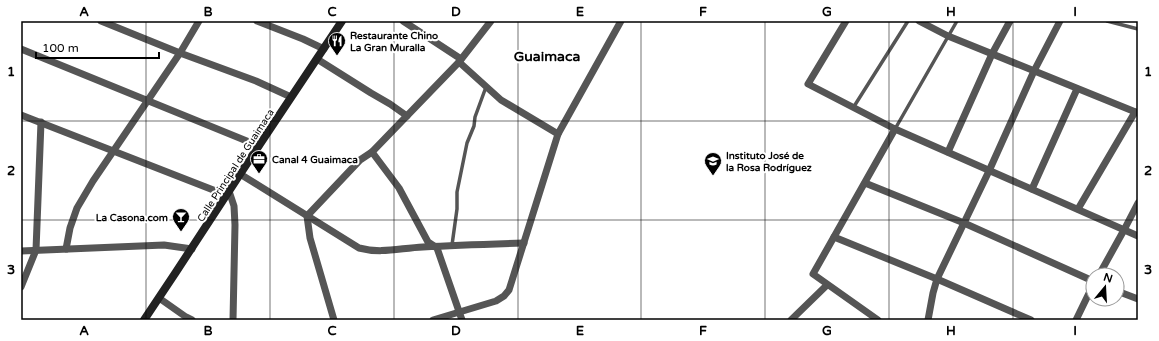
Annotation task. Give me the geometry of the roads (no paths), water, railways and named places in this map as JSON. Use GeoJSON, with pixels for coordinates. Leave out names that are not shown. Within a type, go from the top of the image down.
{"type":"FeatureCollection","features":[{"type":"Feature","properties":{"kind":"main road","name":"Calle Principal de Guaimaca"},"geometry":{"type":"LineString","coordinates":[[144,320],[342,21]]}},
{"type":"Feature","properties":{"kind":"street"},"geometry":{"type":"LineString","coordinates":[[101,21],[180,53],[256,81],[291,97]]}},
{"type":"Feature","properties":{"kind":"street"},"geometry":{"type":"LineString","coordinates":[[66,249],[70,228],[77,208],[93,181],[180,53],[199,21]]}},
{"type":"Feature","properties":{"kind":"street"},"geometry":{"type":"LineString","coordinates":[[257,21],[324,49]]}},
{"type":"Feature","properties":{"kind":"street"},"geometry":{"type":"LineString","coordinates":[[403,21],[460,61],[501,100],[558,134]]}},
{"type":"Feature","properties":{"kind":"street"},"geometry":{"type":"LineString","coordinates":[[307,216],[360,160],[372,152],[460,61],[490,21]]}},
{"type":"Feature","properties":{"kind":"street"},"geometry":{"type":"LineString","coordinates":[[433,320],[496,301],[504,296],[509,290],[558,134],[621,21]]}},
{"type":"Feature","properties":{"kind":"street"},"geometry":{"type":"LineString","coordinates":[[846,21],[808,84],[895,129],[1138,236]]}},
{"type":"Feature","properties":{"kind":"street"},"geometry":{"type":"LineString","coordinates":[[919,21],[948,36],[1136,113],[1078,209]]}},
{"type":"Feature","properties":{"kind":"street"},"geometry":{"type":"LineString","coordinates":[[948,152],[992,54],[1010,21]]}},
{"type":"Feature","properties":{"kind":"street"},"geometry":{"type":"LineString","coordinates":[[928,320],[932,293],[937,279],[989,171],[1034,71],[1060,21]]}},
{"type":"Feature","properties":{"kind":"street"},"geometry":{"type":"LineString","coordinates":[[21,50],[258,146]]}},
{"type":"Feature","properties":{"kind":"street"},"geometry":{"type":"LineString","coordinates":[[317,59],[407,116]]}},
{"type":"Feature","properties":{"kind":"street"},"geometry":{"type":"LineString","coordinates":[[1032,189],[1077,89]]}},
{"type":"Feature","properties":{"kind":"street"},"geometry":{"type":"LineString","coordinates":[[21,115],[221,193],[229,191],[234,206],[235,225],[233,320]]}},
{"type":"Feature","properties":{"kind":"street"},"geometry":{"type":"LineString","coordinates":[[21,286],[36,250],[41,122]]}},
{"type":"Feature","properties":{"kind":"street"},"geometry":{"type":"LineString","coordinates":[[878,320],[814,276],[814,273],[895,129]]}},
{"type":"Feature","properties":{"kind":"street"},"geometry":{"type":"LineString","coordinates":[[372,152],[399,188],[428,242],[437,248],[462,320]]}},
{"type":"Feature","properties":{"kind":"street"},"geometry":{"type":"LineString","coordinates":[[240,174],[359,248],[371,251],[422,247],[524,243]]}},
{"type":"Feature","properties":{"kind":"street"},"geometry":{"type":"LineString","coordinates":[[865,183],[964,223],[1085,277]]}},
{"type":"Feature","properties":{"kind":"street"},"geometry":{"type":"LineString","coordinates":[[1103,267],[1138,203]]}},
{"type":"Feature","properties":{"kind":"street"},"geometry":{"type":"LineString","coordinates":[[307,216],[310,238],[334,320]]}},
{"type":"Feature","properties":{"kind":"street"},"geometry":{"type":"LineString","coordinates":[[834,238],[937,279],[1031,320]]}},
{"type":"Feature","properties":{"kind":"street"},"geometry":{"type":"LineString","coordinates":[[21,252],[36,250],[164,245],[192,249]]}},
{"type":"Feature","properties":{"kind":"street"},"geometry":{"type":"LineString","coordinates":[[791,320],[827,284]]}},
{"type":"Feature","properties":{"kind":"street"},"geometry":{"type":"LineString","coordinates":[[1125,294],[1138,299]]}},
{"type":"Feature","properties":{"kind":"street"},"geometry":{"type":"LineString","coordinates":[[159,298],[192,320]]}},
{"type":"Feature","properties":{"kind":"street"},"geometry":{"type":"LineString","coordinates":[[1076,320],[1085,301]]}},
{"type":"Feature","properties":{"kind":"lane"},"geometry":{"type":"LineString","coordinates":[[854,108],[908,21]]}},
{"type":"Feature","properties":{"kind":"lane"},"geometry":{"type":"LineString","coordinates":[[895,129],[957,21]]}},
{"type":"Feature","properties":{"kind":"lane"},"geometry":{"type":"LineString","coordinates":[[1107,21],[1138,29]]}},
{"type":"Feature","properties":{"kind":"lane"},"geometry":{"type":"LineString","coordinates":[[452,246],[457,209],[457,192],[467,143],[486,87]]}},
{"type":"Feature","properties":{"kind":"place","name":"Restaurante Chino La Gran Muralla"},"geometry":{"type":"Point","coordinates":[337,56]}},
{"type":"Feature","properties":{"kind":"place","name":"Canal 4 Guaimaca"},"geometry":{"type":"Point","coordinates":[259,174]}},
{"type":"Feature","properties":{"kind":"place","name":"Instituto José de la Rosa Rodríguez"},"geometry":{"type":"Point","coordinates":[713,176]}},
{"type":"Feature","properties":{"kind":"place","name":"La Casona.com"},"geometry":{"type":"Point","coordinates":[181,232]}},
{"type":"Feature","properties":{"kind":"district","name":"Guaimaca"},"geometry":{"type":"Point","coordinates":[547,56]}}]}
